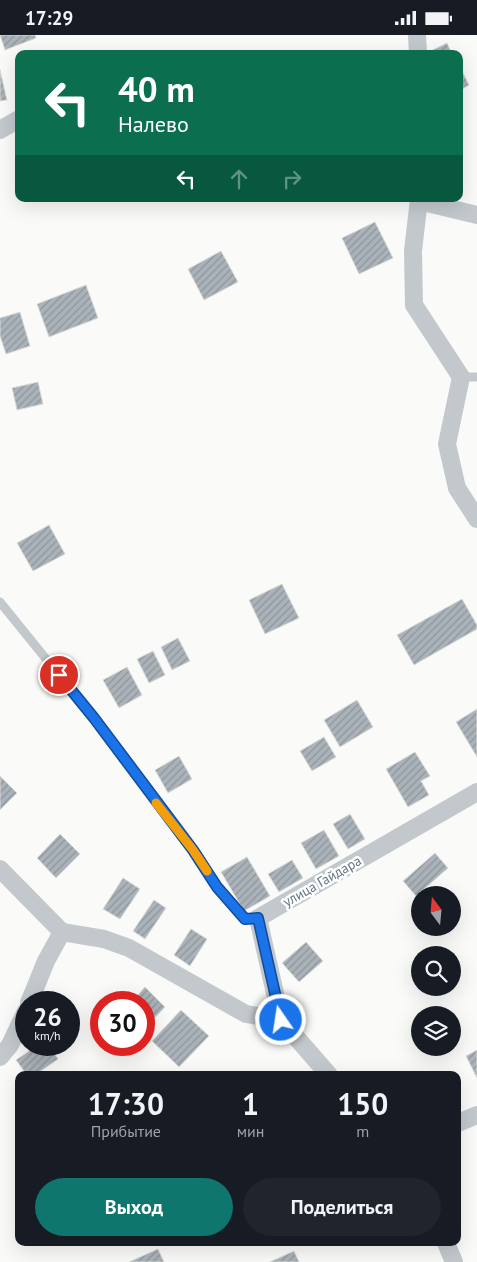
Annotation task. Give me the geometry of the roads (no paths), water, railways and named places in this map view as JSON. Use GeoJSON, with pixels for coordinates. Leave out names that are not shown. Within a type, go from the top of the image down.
{"type":"FeatureCollection","features":[{"type":"Feature","properties":{"kind":"street"},"geometry":{"type":"LineString","coordinates":[[417,35],[418,50]]}},
{"type":"Feature","properties":{"kind":"street"},"geometry":{"type":"LineString","coordinates":[[0,130],[15,121]]}},
{"type":"Feature","properties":{"kind":"street"},"geometry":{"type":"LineString","coordinates":[[419,202],[413,251],[414,305],[469,377],[447,444],[458,488],[477,519]]}},
{"type":"Feature","properties":{"kind":"street"},"geometry":{"type":"LineString","coordinates":[[427,202],[477,215]]}},
{"type":"Feature","properties":{"kind":"street","name":"улица Гайдара"},"geometry":{"type":"LineString","coordinates":[[258,918],[477,792]]}},
{"type":"Feature","properties":{"kind":"street"},"geometry":{"type":"LineString","coordinates":[[0,869],[62,932],[104,939],[129,948],[246,1013],[281,1020]]}},
{"type":"Feature","properties":{"kind":"street"},"geometry":{"type":"LineString","coordinates":[[258,918],[281,1020],[326,1071]]}},
{"type":"Feature","properties":{"kind":"street"},"geometry":{"type":"LineString","coordinates":[[34,991],[46,961],[62,932]]}},
{"type":"Feature","properties":{"kind":"street"},"geometry":{"type":"LineString","coordinates":[[0,1057],[10,1045],[15,1034]]}},
{"type":"Feature","properties":{"kind":"street"},"geometry":{"type":"LineString","coordinates":[[461,1122],[477,1115]]}},
{"type":"Feature","properties":{"kind":"street"},"geometry":{"type":"LineString","coordinates":[[447,1246],[454,1262]]}},
{"type":"Feature","properties":{"kind":"lane"},"geometry":{"type":"LineString","coordinates":[[0,603],[94,718],[193,850],[217,887],[245,919],[258,918]]}}]}
